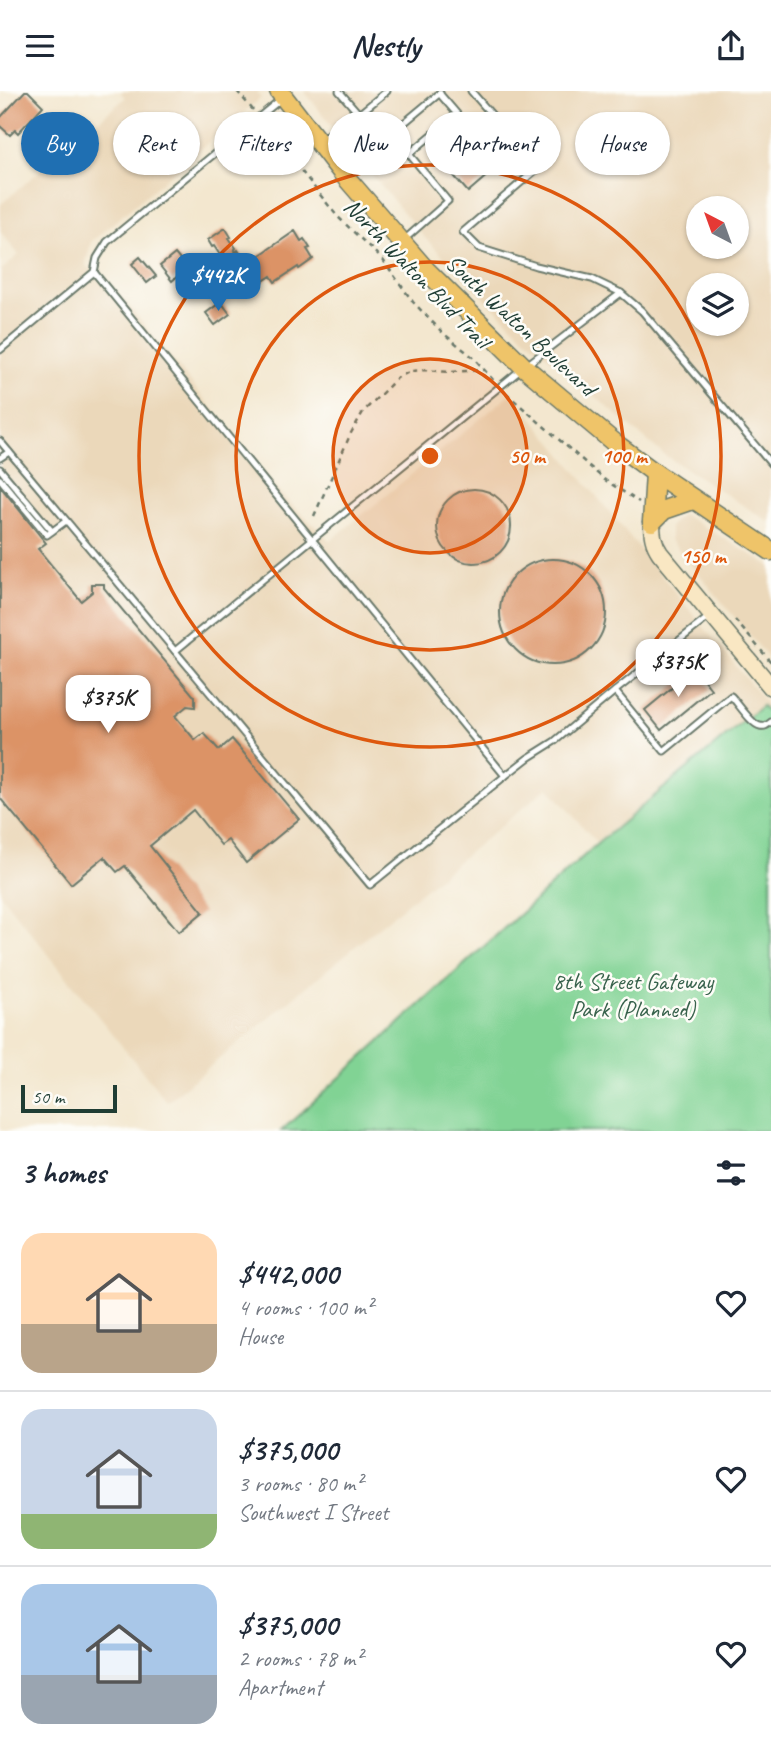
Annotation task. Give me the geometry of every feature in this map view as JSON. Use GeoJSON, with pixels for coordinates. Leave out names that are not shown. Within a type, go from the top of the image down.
{"type":"FeatureCollection","features":[{"type":"Feature","properties":{"kind":"main road","name":"South Walton Boulevard"},"geometry":{"type":"LineString","coordinates":[[281,94],[328,155]]}},
{"type":"Feature","properties":{"kind":"main road","name":"South Walton Boulevard"},"geometry":{"type":"LineString","coordinates":[[344,175],[426,270],[524,367],[616,444],[693,500],[771,551]]}},
{"type":"Feature","properties":{"kind":"main road"},"geometry":{"type":"LineString","coordinates":[[655,473],[652,522],[654,545],[771,687]]}},
{"type":"Feature","properties":{"kind":"main road"},"geometry":{"type":"LineString","coordinates":[[652,522],[664,510],[693,500]]}},
{"type":"Feature","properties":{"kind":"lane"},"geometry":{"type":"LineString","coordinates":[[339,91],[357,112]]}},
{"type":"Feature","properties":{"kind":"lane"},"geometry":{"type":"LineString","coordinates":[[361,112],[387,91]]}},
{"type":"Feature","properties":{"kind":"lane"},"geometry":{"type":"LineString","coordinates":[[471,91],[538,168],[463,232],[480,248],[592,279],[621,293],[642,311],[771,464]]}},
{"type":"Feature","properties":{"kind":"lane"},"geometry":{"type":"LineString","coordinates":[[402,242],[448,201],[409,154],[457,114],[440,92],[411,117]]}},
{"type":"Feature","properties":{"kind":"lane"},"geometry":{"type":"LineString","coordinates":[[0,349],[94,272],[97,258],[107,242],[281,94]]}},
{"type":"Feature","properties":{"kind":"lane"},"geometry":{"type":"LineString","coordinates":[[318,142],[328,135]]}},
{"type":"Feature","properties":{"kind":"lane"},"geometry":{"type":"LineString","coordinates":[[94,272],[505,776]]}},
{"type":"Feature","properties":{"kind":"lane"},"geometry":{"type":"LineString","coordinates":[[175,651],[524,367],[621,293]]}},
{"type":"Feature","properties":{"kind":"lane"},"geometry":{"type":"LineString","coordinates":[[0,441],[370,885],[712,614]]}},
{"type":"Feature","properties":{"kind":"lane"},"geometry":{"type":"LineString","coordinates":[[0,458],[9,451]]}},
{"type":"Feature","properties":{"kind":"lane"},"geometry":{"type":"LineString","coordinates":[[0,469],[52,531]]}},
{"type":"Feature","properties":{"kind":"lane"},"geometry":{"type":"LineString","coordinates":[[0,479],[47,535],[66,521]]}},
{"type":"Feature","properties":{"kind":"lane"},"geometry":{"type":"LineString","coordinates":[[615,691],[664,751],[731,696],[754,724],[761,727],[771,722]]}},
{"type":"Feature","properties":{"kind":"path"},"geometry":{"type":"LineString","coordinates":[[237,91],[249,106]]}},
{"type":"Feature","properties":{"kind":"path","name":"North Walton Blvd Trail"},"geometry":{"type":"LineString","coordinates":[[304,175],[337,216],[388,266],[413,302],[443,333],[474,358],[489,376]]}},
{"type":"Feature","properties":{"kind":"path"},"geometry":{"type":"LineString","coordinates":[[314,516],[363,412],[397,378],[411,371],[484,370]]}},
{"type":"Feature","properties":{"kind":"path"},"geometry":{"type":"LineString","coordinates":[[510,397],[605,480],[637,501]]}},
{"type":"Feature","properties":{"kind":"path"},"geometry":{"type":"LineString","coordinates":[[729,612],[771,662]]}},
{"type":"Feature","properties":{"kind":"shaded area"},"geometry":{"type":"Polygon","coordinates":[[[120,91],[256,91],[261,98],[244,112],[214,112],[214,138],[200,150],[200,112],[113,112],[113,175],[170,175],[91,242],[86,266],[107,279],[282,495],[330,541],[512,393],[771,709],[771,735],[737,730],[596,842],[548,787],[167,1102],[0,894],[0,271],[19,255],[0,231],[0,205],[35,175],[99,175],[99,120],[125,98],[120,91]]]}},
{"type":"Feature","properties":{"kind":"shaded area"},"geometry":{"type":"Polygon","coordinates":[[[304,91],[771,91],[771,523],[663,454],[518,331],[426,239],[372,175],[411,175],[411,112],[328,112],[328,121],[304,91]]]}},
{"type":"Feature","properties":{"kind":"shaded area"},"geometry":{"type":"Polygon","coordinates":[[[682,514],[771,566],[771,661],[670,539],[670,526],[682,514]]]}},
{"type":"Feature","properties":{"kind":"green space","name":"8th Street Gateway Park (Planned)"},"geometry":{"type":"Polygon","coordinates":[[[762,706],[771,716],[771,1131],[281,1131],[598,843],[762,706]]]}},
{"type":"Feature","properties":{"kind":"building"},"geometry":{"type":"Polygon","coordinates":[[[25,91],[43,106],[37,112],[21,112],[21,130],[18,133],[15,130],[10,135],[0,126],[0,118],[25,91]]]}},
{"type":"Feature","properties":{"kind":"building"},"geometry":{"type":"Polygon","coordinates":[[[453,175],[488,175],[468,192],[453,175]]]}},
{"type":"Feature","properties":{"kind":"building"},"geometry":{"type":"Polygon","coordinates":[[[224,229],[231,237],[229,238],[236,248],[234,250],[238,250],[247,264],[295,231],[301,241],[304,239],[310,248],[307,249],[313,259],[275,282],[271,276],[251,289],[244,277],[236,282],[222,261],[224,257],[222,258],[208,240],[224,229]]]}},
{"type":"Feature","properties":{"kind":"building"},"geometry":{"type":"Polygon","coordinates":[[[175,254],[187,268],[172,281],[160,266],[175,254]]]}},
{"type":"Feature","properties":{"kind":"building"},"geometry":{"type":"Polygon","coordinates":[[[140,257],[156,276],[147,283],[132,264],[140,257]]]}},
{"type":"Feature","properties":{"kind":"building"},"geometry":{"type":"Polygon","coordinates":[[[221,302],[230,314],[215,325],[206,313],[221,302]]]}},
{"type":"Feature","properties":{"kind":"building"},"geometry":{"type":"Polygon","coordinates":[[[0,486],[46,543],[38,549],[81,601],[92,592],[92,584],[104,584],[104,588],[195,696],[195,707],[187,706],[175,716],[195,740],[204,733],[219,750],[232,739],[299,819],[246,863],[228,840],[221,845],[193,810],[150,846],[203,912],[179,932],[125,866],[117,872],[104,857],[71,884],[0,798],[0,486]]]}},
{"type":"Feature","properties":{"kind":"building"},"geometry":{"type":"Polygon","coordinates":[[[474,489],[488,492],[500,500],[508,512],[511,526],[508,540],[500,552],[488,560],[474,563],[460,560],[448,552],[440,540],[437,526],[440,512],[448,500],[460,492],[474,489]]]}},
{"type":"Feature","properties":{"kind":"building"},"geometry":{"type":"Polygon","coordinates":[[[553,559],[573,563],[590,575],[602,592],[606,612],[602,632],[590,649],[573,661],[553,665],[533,661],[516,649],[504,632],[500,612],[504,592],[516,575],[533,563],[553,559]]]}},
{"type":"Feature","properties":{"kind":"building"},"geometry":{"type":"Polygon","coordinates":[[[695,669],[711,689],[661,730],[645,710],[695,669]]]}}]}
